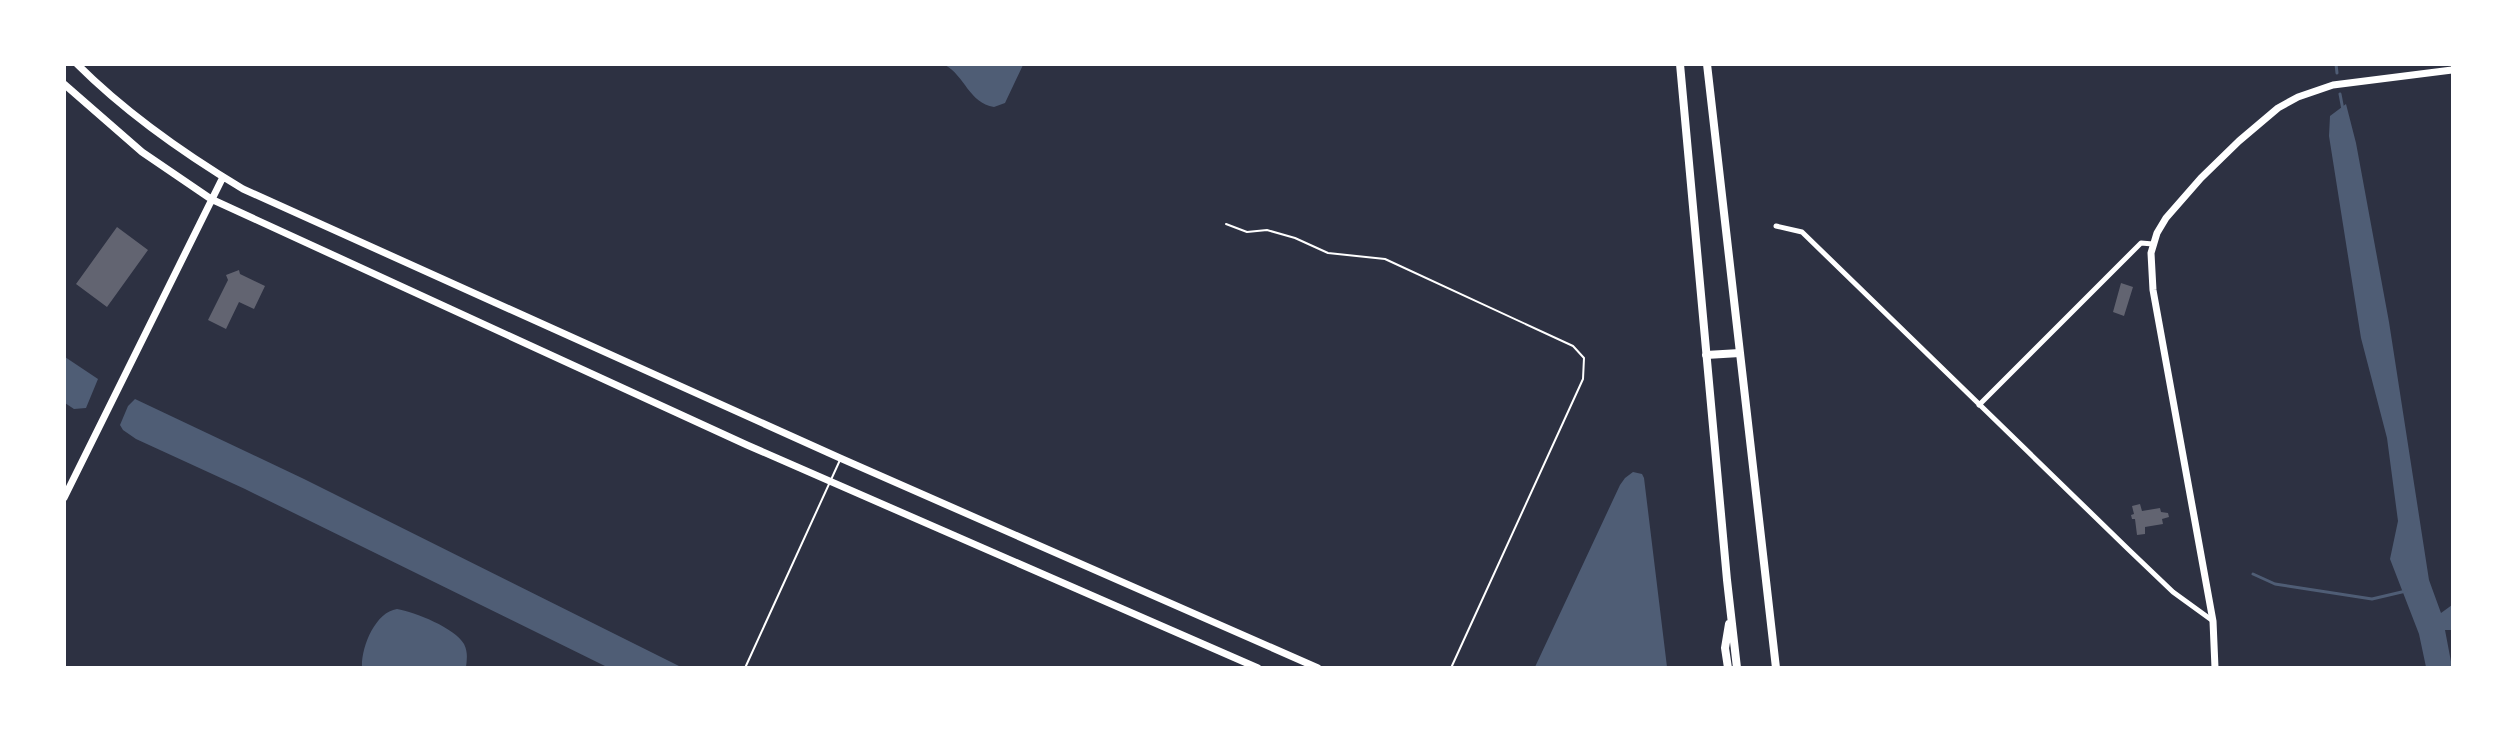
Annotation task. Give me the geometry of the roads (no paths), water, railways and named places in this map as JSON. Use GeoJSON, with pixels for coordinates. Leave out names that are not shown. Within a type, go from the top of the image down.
{"type":"FeatureCollection","features":[{"type":"Feature","properties":{"kind":"highway"},"geometry":{"type":"LineString","coordinates":[[1680,64],[1737,668]]}},
{"type":"Feature","properties":{"kind":"highway"},"geometry":{"type":"LineString","coordinates":[[1707,64],[1776,668]]}},
{"type":"Feature","properties":{"kind":"highway"},"geometry":{"type":"LineString","coordinates":[[1706,355],[1740,352]]}},
{"type":"Feature","properties":{"kind":"highway"},"geometry":{"type":"LineString","coordinates":[[1728,668],[1725,648],[1731,615]]}},
{"type":"Feature","properties":{"kind":"street"},"geometry":{"type":"LineString","coordinates":[[77,64],[118,103],[157,134],[243,189],[840,458],[1318,668]]}},
{"type":"Feature","properties":{"kind":"street"},"geometry":{"type":"LineString","coordinates":[[2421,74],[2422,64]]}},
{"type":"Feature","properties":{"kind":"street"},"geometry":{"type":"LineString","coordinates":[[2214,668],[2213,621],[2160,338],[2150,267],[2153,244],[2166,218],[2200,178],[2278,108],[2298,97],[2333,85],[2452,70]]}},
{"type":"Feature","properties":{"kind":"street"},"geometry":{"type":"LineString","coordinates":[[64,84],[142,152],[212,199],[747,445],[1258,668]]}},
{"type":"Feature","properties":{"kind":"street"},"geometry":{"type":"LineString","coordinates":[[64,498],[223,177]]}},
{"type":"Feature","properties":{"kind":"street"},"geometry":{"type":"LineString","coordinates":[[1776,226],[1802,232],[2174,592],[2213,621]]}},
{"type":"Feature","properties":{"kind":"street"},"geometry":{"type":"LineString","coordinates":[[1979,405],[2141,243],[2153,244]]}},
{"type":"Feature","properties":{"kind":"lane"},"geometry":{"type":"LineString","coordinates":[[1226,224],[1246,232],[1267,230],[1295,238],[1328,253],[1385,260],[1572,346],[1584,358],[1583,379],[1450,668]]}},
{"type":"Feature","properties":{"kind":"lane"},"geometry":{"type":"LineString","coordinates":[[745,668],[840,458]]}},
{"type":"Feature","properties":{"kind":"water"},"geometry":{"type":"Polygon","coordinates":[[[945,65],[1023,65],[1005,103],[994,107],[973,95],[958,76],[945,65]]]}},
{"type":"Feature","properties":{"kind":"water"},"geometry":{"type":"Polygon","coordinates":[[[2346,104],[2356,143],[2389,322],[2429,580],[2441,613],[2452,605],[2452,630],[2445,630],[2452,667],[2426,667],[2419,634],[2390,559],[2398,521],[2387,438],[2361,338],[2329,136],[2330,116],[2346,104]]]}},
{"type":"Feature","properties":{"kind":"water"},"geometry":{"type":"Polygon","coordinates":[[[65,357],[98,379],[86,408],[74,409],[65,403],[65,357]]]}},
{"type":"Feature","properties":{"kind":"water"},"geometry":{"type":"Polygon","coordinates":[[[135,399],[304,479],[681,667],[607,667],[245,489],[136,439],[120,425],[128,406],[135,399]]]}},
{"type":"Feature","properties":{"kind":"water"},"geometry":{"type":"Polygon","coordinates":[[[1633,472],[1642,474],[1644,478],[1667,667],[1535,667],[1620,485],[1633,472]]]}},
{"type":"Feature","properties":{"kind":"water"},"geometry":{"type":"Polygon","coordinates":[[[397,609],[414,613],[452,632],[464,644],[466,667],[362,667],[364,650],[371,632],[382,617],[397,609]]]}},
{"type":"Feature","properties":{"kind":"waterway"},"geometry":{"type":"LineString","coordinates":[[2336,64],[2337,73]]}},
{"type":"Feature","properties":{"kind":"waterway"},"geometry":{"type":"LineString","coordinates":[[2340,94],[2343,110]]}},
{"type":"Feature","properties":{"kind":"waterway"},"geometry":{"type":"LineString","coordinates":[[2253,574],[2275,584],[2372,599],[2406,591]]}}]}
